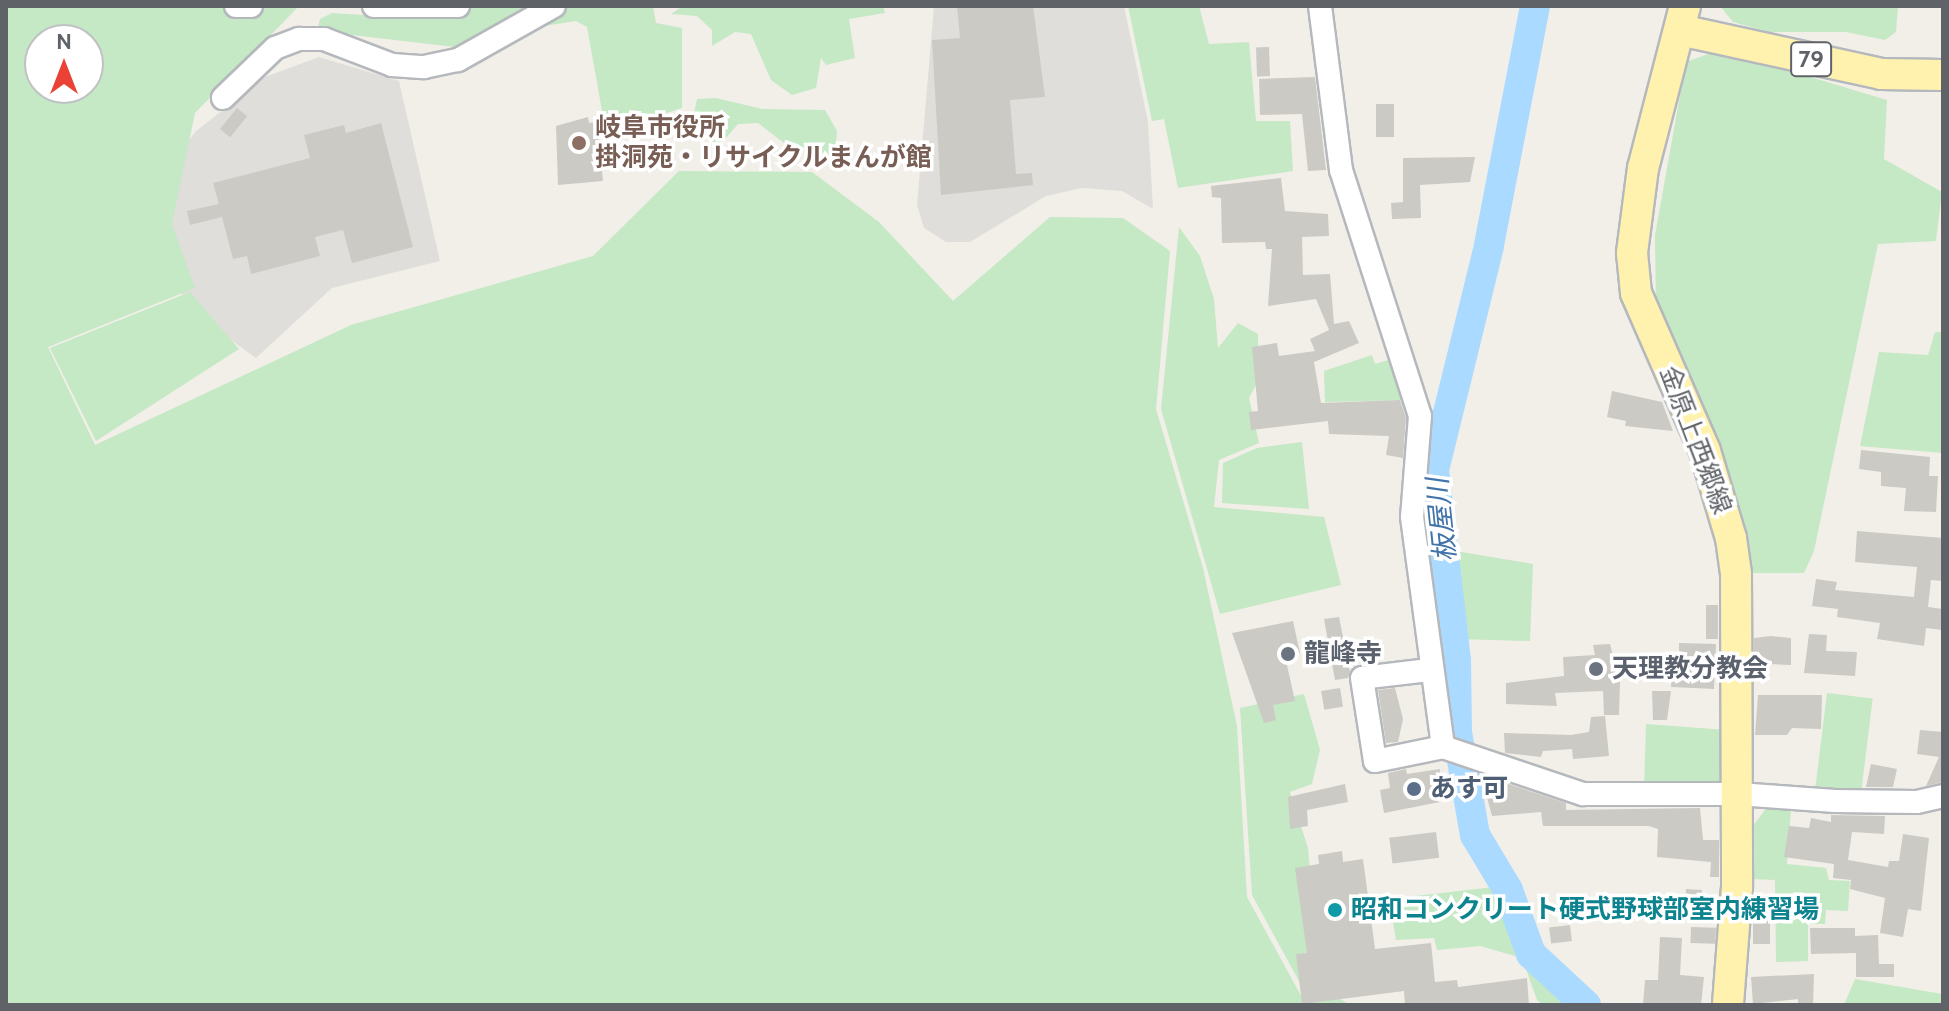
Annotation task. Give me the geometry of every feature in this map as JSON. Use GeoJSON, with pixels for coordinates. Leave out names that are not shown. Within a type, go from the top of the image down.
{"type":"FeatureCollection","features":[{"type":"Feature","properties":{"kind":"main road","name":"79"},"geometry":{"type":"LineString","coordinates":[[1682,18],[1881,74],[1943,75]]}},
{"type":"Feature","properties":{"kind":"main road","name":"金原上西郷線"},"geometry":{"type":"LineString","coordinates":[[1682,18],[1643,168],[1632,253],[1636,293],[1705,451],[1731,538],[1737,599],[1738,794],[1728,1005]]}},
{"type":"Feature","properties":{"kind":"street"},"geometry":{"type":"LineString","coordinates":[[236,6],[251,6]]}},
{"type":"Feature","properties":{"kind":"street"},"geometry":{"type":"LineString","coordinates":[[374,6],[458,6]]}},
{"type":"Feature","properties":{"kind":"street"},"geometry":{"type":"LineString","coordinates":[[223,98],[275,48],[299,39],[324,39],[392,65],[424,67],[458,60],[554,6]]}},
{"type":"Feature","properties":{"kind":"street"},"geometry":{"type":"LineString","coordinates":[[1320,6],[1341,170],[1420,416],[1412,517],[1429,670],[1448,747]]}},
{"type":"Feature","properties":{"kind":"street"},"geometry":{"type":"LineString","coordinates":[[1429,670],[1362,678],[1375,761],[1448,747],[1583,794],[1738,794],[1848,802],[1917,802],[1943,796]]}},
{"type":"Feature","properties":{"kind":"shaded area"},"geometry":{"type":"Polygon","coordinates":[[[934,6],[1124,6],[1148,122],[1153,209],[1122,191],[1082,188],[1046,196],[970,242],[946,242],[924,228],[917,205],[934,6]]]}},
{"type":"Feature","properties":{"kind":"shaded area"},"geometry":{"type":"Polygon","coordinates":[[[319,57],[399,81],[440,261],[332,288],[256,358],[206,322],[170,280],[174,161],[195,132],[265,77],[319,57]]]}},
{"type":"Feature","properties":{"kind":"green space"},"geometry":{"type":"Polygon","coordinates":[[[6,6],[299,6],[195,113],[172,224],[195,288],[48,347],[95,445],[351,325],[593,256],[679,171],[812,172],[879,222],[953,301],[1050,217],[1123,218],[1170,251],[1156,409],[1203,568],[1237,726],[1247,897],[1306,1005],[6,1005],[6,6]]]}},
{"type":"Feature","properties":{"kind":"green space"},"geometry":{"type":"Polygon","coordinates":[[[469,6],[653,6],[656,23],[682,28],[682,108],[606,133],[587,27],[576,21],[504,32],[455,47],[317,31],[320,19],[332,13],[392,17],[445,14],[469,6]]]}},
{"type":"Feature","properties":{"kind":"green space"},"geometry":{"type":"Polygon","coordinates":[[[683,6],[883,6],[885,13],[849,19],[855,58],[826,65],[821,58],[816,88],[792,95],[771,80],[751,34],[735,32],[712,46],[712,30],[697,16],[671,14],[683,6]]]}},
{"type":"Feature","properties":{"kind":"green space"},"geometry":{"type":"Polygon","coordinates":[[[1128,6],[1199,6],[1209,44],[1249,42],[1256,121],[1290,121],[1293,171],[1178,188],[1164,119],[1152,121],[1128,6]]]}},
{"type":"Feature","properties":{"kind":"green space"},"geometry":{"type":"Polygon","coordinates":[[[1720,6],[1898,6],[1896,32],[1885,40],[1846,32],[1769,32],[1733,22],[1720,6]]]}},
{"type":"Feature","properties":{"kind":"green space"},"geometry":{"type":"Polygon","coordinates":[[[1720,50],[1887,100],[1884,159],[1942,192],[1936,241],[1878,244],[1814,551],[1804,573],[1742,573],[1656,307],[1655,235],[1686,62],[1720,50]]]}},
{"type":"Feature","properties":{"kind":"green space"},"geometry":{"type":"Polygon","coordinates":[[[716,98],[762,109],[825,110],[837,131],[835,155],[823,158],[784,143],[758,123],[738,124],[719,146],[691,128],[697,99],[716,98]]]}},
{"type":"Feature","properties":{"kind":"green space"},"geometry":{"type":"Polygon","coordinates":[[[1179,227],[1200,256],[1214,299],[1218,348],[1238,323],[1258,334],[1258,381],[1249,398],[1259,443],[1219,460],[1214,507],[1324,517],[1341,585],[1220,614],[1161,409],[1179,227]]]}},
{"type":"Feature","properties":{"kind":"green space"},"geometry":{"type":"Polygon","coordinates":[[[190,292],[239,349],[96,441],[50,348],[190,292]]]}},
{"type":"Feature","properties":{"kind":"green space"},"geometry":{"type":"Polygon","coordinates":[[[1935,332],[1943,332],[1943,453],[1860,446],[1879,352],[1928,355],[1935,332]]]}},
{"type":"Feature","properties":{"kind":"green space"},"geometry":{"type":"Polygon","coordinates":[[[1372,355],[1375,364],[1395,358],[1408,400],[1325,402],[1324,371],[1372,355]]]}},
{"type":"Feature","properties":{"kind":"green space"},"geometry":{"type":"Polygon","coordinates":[[[1302,442],[1309,509],[1222,503],[1223,463],[1257,448],[1302,442]]]}},
{"type":"Feature","properties":{"kind":"green space"},"geometry":{"type":"Polygon","coordinates":[[[1449,550],[1533,564],[1530,641],[1457,639],[1449,550]]]}},
{"type":"Feature","properties":{"kind":"green space"},"geometry":{"type":"Polygon","coordinates":[[[1827,693],[1873,699],[1861,797],[1815,791],[1827,693]]]}},
{"type":"Feature","properties":{"kind":"green space"},"geometry":{"type":"Polygon","coordinates":[[[1304,694],[1320,750],[1312,784],[1290,792],[1308,848],[1320,987],[1350,1005],[1312,1005],[1252,895],[1240,708],[1304,694]]]}},
{"type":"Feature","properties":{"kind":"green space"},"geometry":{"type":"Polygon","coordinates":[[[1646,724],[1727,730],[1728,785],[1644,788],[1646,724]]]}},
{"type":"Feature","properties":{"kind":"green space"},"geometry":{"type":"Polygon","coordinates":[[[1767,807],[1791,809],[1787,864],[1826,868],[1829,880],[1850,881],[1848,911],[1826,910],[1825,924],[1808,924],[1808,961],[1776,962],[1775,880],[1751,879],[1753,826],[1767,807]]]}},
{"type":"Feature","properties":{"kind":"green space"},"geometry":{"type":"Polygon","coordinates":[[[1494,887],[1535,969],[1576,1005],[1543,1005],[1537,1000],[1522,958],[1480,946],[1437,950],[1434,938],[1396,940],[1389,899],[1494,887]]]}},
{"type":"Feature","properties":{"kind":"green space"},"geometry":{"type":"Polygon","coordinates":[[[1855,979],[1942,994],[1943,1005],[1844,1005],[1855,979]]]}},
{"type":"Feature","properties":{"kind":"building"},"geometry":{"type":"Polygon","coordinates":[[[957,6],[1033,6],[1045,97],[1010,100],[1016,174],[1032,173],[1033,185],[941,195],[932,40],[960,38],[957,6]]]}},
{"type":"Feature","properties":{"kind":"building"},"geometry":{"type":"Polygon","coordinates":[[[1256,47],[1269,47],[1270,76],[1257,76],[1256,47]]]}},
{"type":"Feature","properties":{"kind":"building"},"geometry":{"type":"Polygon","coordinates":[[[1315,77],[1326,170],[1308,171],[1302,114],[1260,115],[1259,79],[1315,77]]]}},
{"type":"Feature","properties":{"kind":"building"},"geometry":{"type":"Polygon","coordinates":[[[1376,104],[1394,104],[1394,137],[1376,137],[1376,104]]]}},
{"type":"Feature","properties":{"kind":"building"},"geometry":{"type":"Polygon","coordinates":[[[237,108],[247,116],[230,137],[220,129],[237,108]]]}},
{"type":"Feature","properties":{"kind":"building","name":"岐阜市役所 掛洞苑・リサイクルまんが館"},"geometry":{"type":"Polygon","coordinates":[[[588,117],[589,123],[597,122],[603,181],[558,185],[556,126],[588,117]]]}},
{"type":"Feature","properties":{"kind":"building"},"geometry":{"type":"Polygon","coordinates":[[[381,123],[413,247],[352,263],[343,230],[315,237],[320,256],[251,274],[247,256],[233,259],[222,217],[190,225],[187,211],[219,204],[213,183],[310,158],[304,135],[344,125],[346,133],[381,123]]]}},
{"type":"Feature","properties":{"kind":"building"},"geometry":{"type":"Polygon","coordinates":[[[1475,157],[1470,182],[1420,185],[1421,218],[1392,219],[1391,203],[1403,202],[1403,158],[1475,157]]]}},
{"type":"Feature","properties":{"kind":"building"},"geometry":{"type":"Polygon","coordinates":[[[1281,178],[1285,211],[1328,214],[1329,236],[1302,237],[1303,275],[1330,274],[1334,324],[1349,321],[1359,343],[1314,362],[1321,403],[1400,400],[1406,418],[1403,458],[1386,455],[1389,436],[1329,434],[1328,421],[1251,430],[1249,412],[1258,411],[1252,347],[1277,343],[1279,356],[1315,351],[1310,339],[1329,330],[1316,299],[1268,306],[1272,249],[1266,249],[1265,242],[1222,243],[1221,198],[1212,197],[1211,186],[1281,178]]]}},
{"type":"Feature","properties":{"kind":"building"},"geometry":{"type":"Polygon","coordinates":[[[1612,391],[1662,402],[1673,431],[1625,426],[1626,421],[1607,417],[1612,391]]]}},
{"type":"Feature","properties":{"kind":"building"},"geometry":{"type":"Polygon","coordinates":[[[1861,450],[1930,457],[1929,476],[1938,476],[1936,512],[1904,511],[1906,488],[1881,486],[1881,472],[1859,469],[1861,450]]]}},
{"type":"Feature","properties":{"kind":"building"},"geometry":{"type":"Polygon","coordinates":[[[1857,531],[1943,538],[1943,581],[1931,580],[1928,607],[1943,609],[1943,630],[1926,628],[1924,646],[1877,639],[1880,623],[1837,617],[1838,609],[1812,606],[1816,579],[1837,582],[1835,590],[1914,597],[1917,567],[1855,562],[1857,531]]]}},
{"type":"Feature","properties":{"kind":"building"},"geometry":{"type":"Polygon","coordinates":[[[1706,605],[1718,605],[1718,639],[1706,639],[1706,605]]]}},
{"type":"Feature","properties":{"kind":"building"},"geometry":{"type":"Polygon","coordinates":[[[1339,617],[1350,672],[1348,678],[1335,680],[1324,619],[1339,617]]]}},
{"type":"Feature","properties":{"kind":"building"},"geometry":{"type":"Polygon","coordinates":[[[1293,621],[1300,653],[1285,656],[1295,701],[1273,705],[1276,720],[1264,723],[1232,633],[1293,621]]]}},
{"type":"Feature","properties":{"kind":"building"},"geometry":{"type":"Polygon","coordinates":[[[1809,634],[1827,635],[1826,651],[1857,652],[1855,676],[1804,673],[1809,634]]]}},
{"type":"Feature","properties":{"kind":"building"},"geometry":{"type":"Polygon","coordinates":[[[1754,638],[1791,638],[1791,665],[1769,664],[1768,672],[1754,671],[1754,638]]]}},
{"type":"Feature","properties":{"kind":"building"},"geometry":{"type":"Polygon","coordinates":[[[1679,643],[1716,644],[1714,689],[1671,687],[1673,654],[1679,654],[1679,643]]]}},
{"type":"Feature","properties":{"kind":"building"},"geometry":{"type":"Polygon","coordinates":[[[1610,644],[1620,683],[1619,715],[1604,715],[1603,691],[1555,693],[1557,706],[1506,704],[1506,683],[1564,676],[1563,657],[1595,655],[1593,645],[1610,644]]]}},
{"type":"Feature","properties":{"kind":"building"},"geometry":{"type":"Polygon","coordinates":[[[1340,688],[1343,707],[1324,710],[1321,691],[1340,688]]]}},
{"type":"Feature","properties":{"kind":"building"},"geometry":{"type":"Polygon","coordinates":[[[1395,688],[1403,719],[1398,742],[1386,743],[1378,690],[1395,688]]]}},
{"type":"Feature","properties":{"kind":"building"},"geometry":{"type":"Polygon","coordinates":[[[1652,691],[1671,691],[1667,720],[1653,720],[1652,691]]]}},
{"type":"Feature","properties":{"kind":"building"},"geometry":{"type":"Polygon","coordinates":[[[1758,695],[1822,695],[1821,729],[1792,728],[1787,735],[1755,735],[1758,695]]]}},
{"type":"Feature","properties":{"kind":"building"},"geometry":{"type":"Polygon","coordinates":[[[1605,716],[1609,756],[1573,759],[1572,749],[1543,751],[1541,757],[1505,753],[1504,733],[1571,735],[1589,732],[1591,717],[1605,716]]]}},
{"type":"Feature","properties":{"kind":"building"},"geometry":{"type":"Polygon","coordinates":[[[1920,730],[1943,732],[1943,782],[1926,786],[1939,757],[1917,754],[1920,730]]]}},
{"type":"Feature","properties":{"kind":"building"},"geometry":{"type":"Polygon","coordinates":[[[1871,764],[1897,769],[1893,787],[1866,787],[1871,764]]]}},
{"type":"Feature","properties":{"kind":"building","name":"あす可"},"geometry":{"type":"Polygon","coordinates":[[[1406,769],[1407,774],[1440,769],[1440,802],[1384,813],[1380,790],[1390,788],[1388,773],[1406,769]]]}},
{"type":"Feature","properties":{"kind":"building"},"geometry":{"type":"Polygon","coordinates":[[[1481,775],[1566,803],[1566,810],[1700,808],[1703,840],[1719,840],[1719,877],[1710,877],[1711,862],[1657,857],[1658,829],[1649,826],[1543,826],[1541,812],[1492,816],[1481,775]]]}},
{"type":"Feature","properties":{"kind":"building"},"geometry":{"type":"Polygon","coordinates":[[[1345,784],[1348,802],[1307,810],[1308,826],[1290,829],[1288,797],[1345,784]]]}},
{"type":"Feature","properties":{"kind":"building"},"geometry":{"type":"Polygon","coordinates":[[[1831,815],[1885,816],[1884,834],[1852,832],[1848,860],[1888,867],[1889,861],[1899,861],[1903,834],[1929,838],[1921,911],[1908,909],[1903,937],[1880,933],[1885,898],[1850,889],[1851,880],[1833,878],[1834,864],[1784,857],[1789,826],[1809,828],[1811,818],[1831,822],[1831,815]]]}},
{"type":"Feature","properties":{"kind":"building"},"geometry":{"type":"Polygon","coordinates":[[[1436,832],[1439,858],[1393,864],[1389,838],[1436,832]]]}},
{"type":"Feature","properties":{"kind":"building","name":"昭和コンクリート硬式野球部室内練習場"},"geometry":{"type":"Polygon","coordinates":[[[1342,851],[1343,862],[1363,859],[1375,949],[1431,943],[1435,982],[1457,980],[1458,987],[1527,978],[1529,1005],[1405,1005],[1404,991],[1302,1004],[1296,954],[1307,953],[1295,868],[1319,864],[1318,855],[1342,851]]]}},
{"type":"Feature","properties":{"kind":"building"},"geometry":{"type":"Polygon","coordinates":[[[1686,889],[1702,890],[1700,913],[1684,912],[1686,889]]]}},
{"type":"Feature","properties":{"kind":"building"},"geometry":{"type":"Polygon","coordinates":[[[1753,913],[1770,913],[1770,944],[1753,944],[1753,913]]]}},
{"type":"Feature","properties":{"kind":"building"},"geometry":{"type":"Polygon","coordinates":[[[1570,925],[1572,941],[1551,943],[1549,928],[1570,925]]]}},
{"type":"Feature","properties":{"kind":"building"},"geometry":{"type":"Polygon","coordinates":[[[1691,927],[1716,928],[1715,944],[1690,943],[1691,927]]]}},
{"type":"Feature","properties":{"kind":"building"},"geometry":{"type":"Polygon","coordinates":[[[1810,928],[1855,928],[1855,936],[1878,935],[1879,964],[1894,964],[1894,977],[1856,977],[1856,953],[1811,954],[1810,928]]]}},
{"type":"Feature","properties":{"kind":"building"},"geometry":{"type":"Polygon","coordinates":[[[1660,937],[1682,938],[1680,975],[1704,977],[1701,1005],[1643,1005],[1645,980],[1658,980],[1660,937]]]}},
{"type":"Feature","properties":{"kind":"building"},"geometry":{"type":"Polygon","coordinates":[[[1814,974],[1813,1005],[1798,1005],[1798,999],[1753,1004],[1751,977],[1814,974]]]}},
{"type":"Feature","properties":{"kind":"waterway","name":"板屋川"},"geometry":{"type":"LineString","coordinates":[[1535,6],[1489,246],[1434,470],[1456,660],[1457,732],[1475,835],[1508,890],[1531,954],[1586,1005]]}},
{"type":"Feature","properties":{"kind":"place","name":"岐阜市役所 掛洞苑・リサイクルまんが館"},"geometry":{"type":"Point","coordinates":[579,143]}},
{"type":"Feature","properties":{"kind":"place","name":"龍峰寺"},"geometry":{"type":"Point","coordinates":[1288,654]}},
{"type":"Feature","properties":{"kind":"place","name":"天理教分教会"},"geometry":{"type":"Point","coordinates":[1596,669]}},
{"type":"Feature","properties":{"kind":"place","name":"あす可"},"geometry":{"type":"Point","coordinates":[1414,789]}},
{"type":"Feature","properties":{"kind":"place","name":"昭和コンクリート硬式野球部室内練習場"},"geometry":{"type":"Point","coordinates":[1335,910]}}]}
